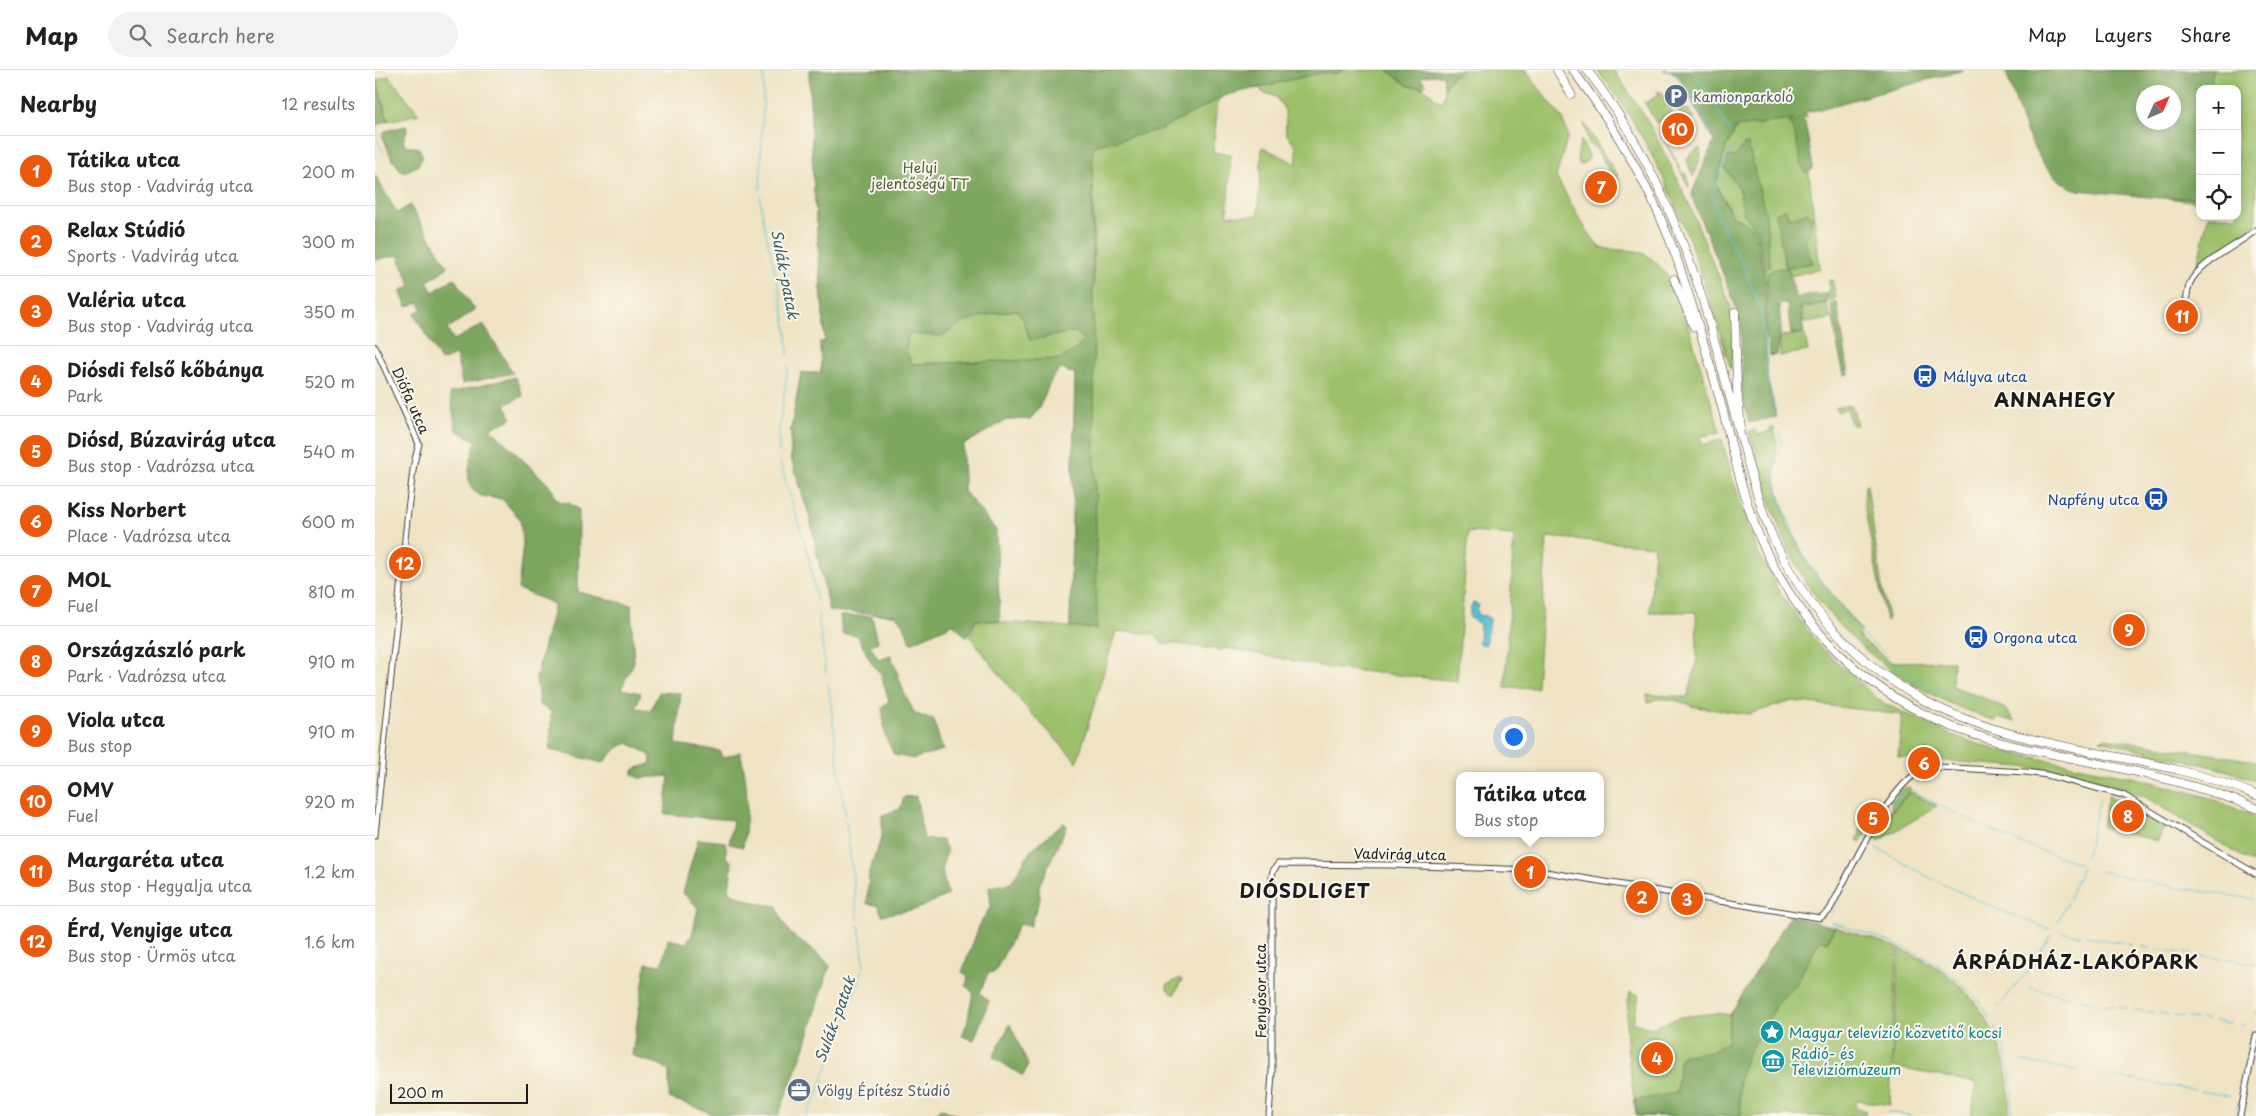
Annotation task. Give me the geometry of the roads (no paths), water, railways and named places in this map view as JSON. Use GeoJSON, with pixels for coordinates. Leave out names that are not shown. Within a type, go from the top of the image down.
{"type":"FeatureCollection","features":[{"type":"Feature","properties":{"kind":"highway"},"geometry":{"type":"LineString","coordinates":[[1557,70],[1571,94]]}},
{"type":"Feature","properties":{"kind":"highway"},"geometry":{"type":"LineString","coordinates":[[1573,70],[1619,137],[1652,200],[1679,265],[1703,341],[1746,500],[1762,542],[1785,586],[1802,612],[1831,646],[1866,677],[1922,714],[1967,733],[2001,743],[2195,786],[2256,808]]}},
{"type":"Feature","properties":{"kind":"highway"},"geometry":{"type":"LineString","coordinates":[[1587,70],[1628,129],[1647,163],[1675,225],[1700,292],[1741,438],[1769,528],[1797,582],[1834,631],[1854,651],[1892,681],[1945,710],[2004,731],[2182,771],[2256,795]]}},
{"type":"Feature","properties":{"kind":"highway"},"geometry":{"type":"LineString","coordinates":[[1674,279],[1693,326],[1703,341]]}},
{"type":"Feature","properties":{"kind":"highway"},"geometry":{"type":"LineString","coordinates":[[1735,312],[1741,438]]}},
{"type":"Feature","properties":{"kind":"street"},"geometry":{"type":"LineString","coordinates":[[2184,317],[2190,284],[2205,266],[2256,230]]}},
{"type":"Feature","properties":{"kind":"street","name":"Diófa utca"},"geometry":{"type":"LineString","coordinates":[[375,347],[417,438],[419,450],[414,463],[375,835]]}},
{"type":"Feature","properties":{"kind":"street","name":"Vadvirág utca"},"geometry":{"type":"LineString","coordinates":[[1275,867],[1282,863],[1519,868],[1821,918],[1829,911],[1867,838],[1895,796],[1916,773],[1932,767],[2040,774],[2123,795],[2256,874]]}},
{"type":"Feature","properties":{"kind":"street","name":"Fenyősor utca"},"geometry":{"type":"LineString","coordinates":[[1269,1116],[1272,1073],[1272,876],[1275,867]]}},
{"type":"Feature","properties":{"kind":"street"},"geometry":{"type":"LineString","coordinates":[[2240,1116],[2256,1036]]}},
{"type":"Feature","properties":{"kind":"water"},"geometry":{"type":"Polygon","coordinates":[[[1473,603],[1479,605],[1477,609],[1479,616],[1484,615],[1490,619],[1485,645],[1479,643],[1480,624],[1470,618],[1470,609],[1473,603]]]}},
{"type":"Feature","properties":{"kind":"waterway","name":"Sulák-patak"},"geometry":{"type":"LineString","coordinates":[[760,189],[764,70]]}},
{"type":"Feature","properties":{"kind":"waterway"},"geometry":{"type":"LineString","coordinates":[[1667,70],[1680,79],[1711,134]]}},
{"type":"Feature","properties":{"kind":"waterway"},"geometry":{"type":"LineString","coordinates":[[1692,70],[1707,91],[1731,134]]}},
{"type":"Feature","properties":{"kind":"waterway"},"geometry":{"type":"LineString","coordinates":[[375,105],[378,141],[384,154]]}},
{"type":"Feature","properties":{"kind":"waterway"},"geometry":{"type":"LineString","coordinates":[[1731,149],[1712,195],[1720,222],[1745,269],[1761,311],[1767,355],[1766,371],[1776,411]]}},
{"type":"Feature","properties":{"kind":"waterway","name":"Sulák-patak"},"geometry":{"type":"LineString","coordinates":[[760,196],[766,236],[784,315],[788,356]]}},
{"type":"Feature","properties":{"kind":"waterway","name":"Sulák-patak"},"geometry":{"type":"LineString","coordinates":[[779,452],[779,431],[788,367]]}},
{"type":"Feature","properties":{"kind":"waterway"},"geometry":{"type":"LineString","coordinates":[[1779,432],[1781,450],[1775,480],[1779,497],[1799,545],[1825,592],[1847,620],[1888,656]]}},
{"type":"Feature","properties":{"kind":"waterway","name":"Sulák-patak"},"geometry":{"type":"LineString","coordinates":[[780,462],[808,555],[817,602]]}},
{"type":"Feature","properties":{"kind":"waterway","name":"Sulák-patak"},"geometry":{"type":"LineString","coordinates":[[818,614],[826,674]]}},
{"type":"Feature","properties":{"kind":"waterway"},"geometry":{"type":"LineString","coordinates":[[1892,663],[1922,682],[1939,690],[1979,701]]}},
{"type":"Feature","properties":{"kind":"waterway","name":"Sulák-patak"},"geometry":{"type":"LineString","coordinates":[[828,683],[845,814]]}},
{"type":"Feature","properties":{"kind":"waterway"},"geometry":{"type":"LineString","coordinates":[[1915,779],[1925,774]]}},
{"type":"Feature","properties":{"kind":"waterway"},"geometry":{"type":"LineString","coordinates":[[1893,805],[1904,790]]}},
{"type":"Feature","properties":{"kind":"waterway"},"geometry":{"type":"LineString","coordinates":[[1912,791],[1939,805]]}},
{"type":"Feature","properties":{"kind":"waterway"},"geometry":{"type":"LineString","coordinates":[[2086,857],[2100,798]]}},
{"type":"Feature","properties":{"kind":"waterway"},"geometry":{"type":"LineString","coordinates":[[1941,806],[1959,815]]}},
{"type":"Feature","properties":{"kind":"waterway"},"geometry":{"type":"LineString","coordinates":[[1963,817],[2023,844],[2080,864]]}},
{"type":"Feature","properties":{"kind":"waterway"},"geometry":{"type":"LineString","coordinates":[[1874,835],[1883,819]]}},
{"type":"Feature","properties":{"kind":"waterway"},"geometry":{"type":"LineString","coordinates":[[846,821],[858,919]]}},
{"type":"Feature","properties":{"kind":"waterway"},"geometry":{"type":"LineString","coordinates":[[1872,845],[1934,880]]}},
{"type":"Feature","properties":{"kind":"waterway"},"geometry":{"type":"LineString","coordinates":[[1831,914],[1867,847]]}},
{"type":"Feature","properties":{"kind":"waterway"},"geometry":{"type":"LineString","coordinates":[[2069,899],[2082,868]]}},
{"type":"Feature","properties":{"kind":"waterway"},"geometry":{"type":"LineString","coordinates":[[2100,871],[2136,879]]}},
{"type":"Feature","properties":{"kind":"waterway"},"geometry":{"type":"LineString","coordinates":[[2140,880],[2150,882]]}},
{"type":"Feature","properties":{"kind":"waterway"},"geometry":{"type":"LineString","coordinates":[[1938,882],[1997,909],[2049,929]]}},
{"type":"Feature","properties":{"kind":"waterway"},"geometry":{"type":"LineString","coordinates":[[2154,883],[2173,886]]}},
{"type":"Feature","properties":{"kind":"waterway"},"geometry":{"type":"LineString","coordinates":[[2175,887],[2253,899]]}},
{"type":"Feature","properties":{"kind":"waterway"},"geometry":{"type":"LineString","coordinates":[[2058,921],[2067,903]]}},
{"type":"Feature","properties":{"kind":"waterway"},"geometry":{"type":"LineString","coordinates":[[1831,922],[1913,951],[1949,973],[1981,1004]]}},
{"type":"Feature","properties":{"kind":"waterway","name":"Sulák-patak"},"geometry":{"type":"LineString","coordinates":[[806,1116],[816,1098],[864,963],[859,925]]}},
{"type":"Feature","properties":{"kind":"waterway"},"geometry":{"type":"LineString","coordinates":[[2062,932],[2080,935]]}},
{"type":"Feature","properties":{"kind":"waterway"},"geometry":{"type":"LineString","coordinates":[[1998,1007],[2029,969],[2051,935]]}},
{"type":"Feature","properties":{"kind":"waterway"},"geometry":{"type":"LineString","coordinates":[[2086,936],[2123,943]]}},
{"type":"Feature","properties":{"kind":"waterway"},"geometry":{"type":"LineString","coordinates":[[2127,944],[2133,945]]}},
{"type":"Feature","properties":{"kind":"waterway"},"geometry":{"type":"LineString","coordinates":[[2143,947],[2150,948]]}},
{"type":"Feature","properties":{"kind":"waterway"},"geometry":{"type":"LineString","coordinates":[[2155,949],[2165,950]]}},
{"type":"Feature","properties":{"kind":"waterway"},"geometry":{"type":"LineString","coordinates":[[2169,951],[2181,953]]}},
{"type":"Feature","properties":{"kind":"waterway"},"geometry":{"type":"LineString","coordinates":[[2184,953],[2192,954]]}},
{"type":"Feature","properties":{"kind":"waterway"},"geometry":{"type":"LineString","coordinates":[[2197,955],[2207,957]]}},
{"type":"Feature","properties":{"kind":"waterway"},"geometry":{"type":"LineString","coordinates":[[2211,957],[2222,959]]}},
{"type":"Feature","properties":{"kind":"waterway"},"geometry":{"type":"LineString","coordinates":[[2226,959],[2234,960]]}},
{"type":"Feature","properties":{"kind":"waterway"},"geometry":{"type":"LineString","coordinates":[[2238,961],[2256,963]]}},
{"type":"Feature","properties":{"kind":"waterway"},"geometry":{"type":"LineString","coordinates":[[2027,987],[2069,997]]}},
{"type":"Feature","properties":{"kind":"waterway"},"geometry":{"type":"LineString","coordinates":[[2073,998],[2089,1001]]}},
{"type":"Feature","properties":{"kind":"waterway"},"geometry":{"type":"LineString","coordinates":[[2092,1002],[2097,1003]]}},
{"type":"Feature","properties":{"kind":"waterway"},"geometry":{"type":"LineString","coordinates":[[2101,1004],[2114,1006]]}},
{"type":"Feature","properties":{"kind":"waterway"},"geometry":{"type":"LineString","coordinates":[[1982,1006],[1991,1020]]}},
{"type":"Feature","properties":{"kind":"waterway"},"geometry":{"type":"LineString","coordinates":[[2118,1007],[2127,1008]]}},
{"type":"Feature","properties":{"kind":"waterway"},"geometry":{"type":"LineString","coordinates":[[2134,1009],[2143,1011]]}},
{"type":"Feature","properties":{"kind":"waterway"},"geometry":{"type":"LineString","coordinates":[[2255,1016],[2256,1010]]}},
{"type":"Feature","properties":{"kind":"waterway"},"geometry":{"type":"LineString","coordinates":[[2145,1011],[2154,1013]]}},
{"type":"Feature","properties":{"kind":"waterway"},"geometry":{"type":"LineString","coordinates":[[2159,1013],[2169,1015]]}},
{"type":"Feature","properties":{"kind":"waterway"},"geometry":{"type":"LineString","coordinates":[[2174,1015],[2183,1017]]}},
{"type":"Feature","properties":{"kind":"waterway"},"geometry":{"type":"LineString","coordinates":[[2188,1018],[2196,1019]]}},
{"type":"Feature","properties":{"kind":"waterway"},"geometry":{"type":"LineString","coordinates":[[2201,1019],[2206,1020]]}},
{"type":"Feature","properties":{"kind":"waterway"},"geometry":{"type":"LineString","coordinates":[[2214,1021],[2231,1023]]}},
{"type":"Feature","properties":{"kind":"waterway"},"geometry":{"type":"LineString","coordinates":[[1995,1026],[2004,1048],[2011,1081],[2011,1116]]}},
{"type":"Feature","properties":{"kind":"waterway"},"geometry":{"type":"LineString","coordinates":[[2241,1089],[2252,1029]]}},
{"type":"Feature","properties":{"kind":"waterway"},"geometry":{"type":"LineString","coordinates":[[2022,1061],[2074,1070]]}},
{"type":"Feature","properties":{"kind":"waterway"},"geometry":{"type":"LineString","coordinates":[[2075,1070],[2079,1071]]}},
{"type":"Feature","properties":{"kind":"waterway"},"geometry":{"type":"LineString","coordinates":[[2083,1071],[2092,1073]]}},
{"type":"Feature","properties":{"kind":"waterway"},"geometry":{"type":"LineString","coordinates":[[2103,1075],[2108,1075]]}},
{"type":"Feature","properties":{"kind":"waterway"},"geometry":{"type":"LineString","coordinates":[[2112,1076],[2117,1077]]}},
{"type":"Feature","properties":{"kind":"waterway"},"geometry":{"type":"LineString","coordinates":[[2122,1078],[2128,1079]]}},
{"type":"Feature","properties":{"kind":"waterway"},"geometry":{"type":"LineString","coordinates":[[2130,1079],[2138,1080]]}},
{"type":"Feature","properties":{"kind":"waterway"},"geometry":{"type":"LineString","coordinates":[[2141,1081],[2153,1083]]}},
{"type":"Feature","properties":{"kind":"waterway"},"geometry":{"type":"LineString","coordinates":[[2156,1084],[2194,1090]]}},
{"type":"Feature","properties":{"kind":"waterway"},"geometry":{"type":"LineString","coordinates":[[2200,1091],[2230,1096]]}},
{"type":"Feature","properties":{"kind":"waterway"},"geometry":{"type":"LineString","coordinates":[[2235,1116],[2238,1101]]}},
{"type":"Feature","properties":{"kind":"waterway"},"geometry":{"type":"LineString","coordinates":[[1887,1112],[1912,1116]]}},
{"type":"Feature","properties":{"kind":"place","name":"Kamionparkoló"},"geometry":{"type":"Point","coordinates":[1676,96]}},
{"type":"Feature","properties":{"kind":"place","name":"OMV"},"geometry":{"type":"Point","coordinates":[1678,129]}},
{"type":"Feature","properties":{"kind":"place","name":"MOL"},"geometry":{"type":"Point","coordinates":[1601,187]}},
{"type":"Feature","properties":{"kind":"place","name":"Margaréta utca"},"geometry":{"type":"Point","coordinates":[2182,316]}},
{"type":"Feature","properties":{"kind":"place","name":"Mályva utca"},"geometry":{"type":"Point","coordinates":[1925,376]}},
{"type":"Feature","properties":{"kind":"place","name":"Napfény utca"},"geometry":{"type":"Point","coordinates":[2156,499]}},
{"type":"Feature","properties":{"kind":"place","name":"Érd, Venyige utca"},"geometry":{"type":"Point","coordinates":[405,563]}},
{"type":"Feature","properties":{"kind":"place","name":"Viola utca"},"geometry":{"type":"Point","coordinates":[2129,630]}},
{"type":"Feature","properties":{"kind":"place","name":"Orgona utca"},"geometry":{"type":"Point","coordinates":[1976,637]}},
{"type":"Feature","properties":{"kind":"place","name":"Kiss Norbert"},"geometry":{"type":"Point","coordinates":[1924,763]}},
{"type":"Feature","properties":{"kind":"place","name":"Országzászló park"},"geometry":{"type":"Point","coordinates":[2128,816]}},
{"type":"Feature","properties":{"kind":"place","name":"Diósd, Búzavirág utca"},"geometry":{"type":"Point","coordinates":[1873,818]}},
{"type":"Feature","properties":{"kind":"place","name":"Tátika utca"},"geometry":{"type":"Point","coordinates":[1530,872]}},
{"type":"Feature","properties":{"kind":"place","name":"Relax Stúdió"},"geometry":{"type":"Point","coordinates":[1642,897]}},
{"type":"Feature","properties":{"kind":"place","name":"Valéria utca"},"geometry":{"type":"Point","coordinates":[1687,899]}},
{"type":"Feature","properties":{"kind":"place","name":"Magyar televízió közvetítő kocsi"},"geometry":{"type":"Point","coordinates":[1772,1032]}},
{"type":"Feature","properties":{"kind":"place","name":"Diósdi felső kőbánya"},"geometry":{"type":"Point","coordinates":[1657,1058]}},
{"type":"Feature","properties":{"kind":"place","name":"Rádió- és Televíziómúzeum"},"geometry":{"type":"Point","coordinates":[1773,1061]}},
{"type":"Feature","properties":{"kind":"place","name":"Völgy Építész Stúdió"},"geometry":{"type":"Point","coordinates":[799,1090]}},
{"type":"Feature","properties":{"kind":"district","name":"ANNAHEGY"},"geometry":{"type":"Point","coordinates":[2055,399]}},
{"type":"Feature","properties":{"kind":"district","name":"DIÓSDLIGET"},"geometry":{"type":"Point","coordinates":[1305,890]}},
{"type":"Feature","properties":{"kind":"district","name":"ÁRPÁDHÁZ-LAKÓPARK"},"geometry":{"type":"Point","coordinates":[2076,961]}},
{"type":"Feature","properties":{"kind":"park label","name":"Helyi jelentőségű TT"},"geometry":{"type":"Point","coordinates":[920,175]}}]}
